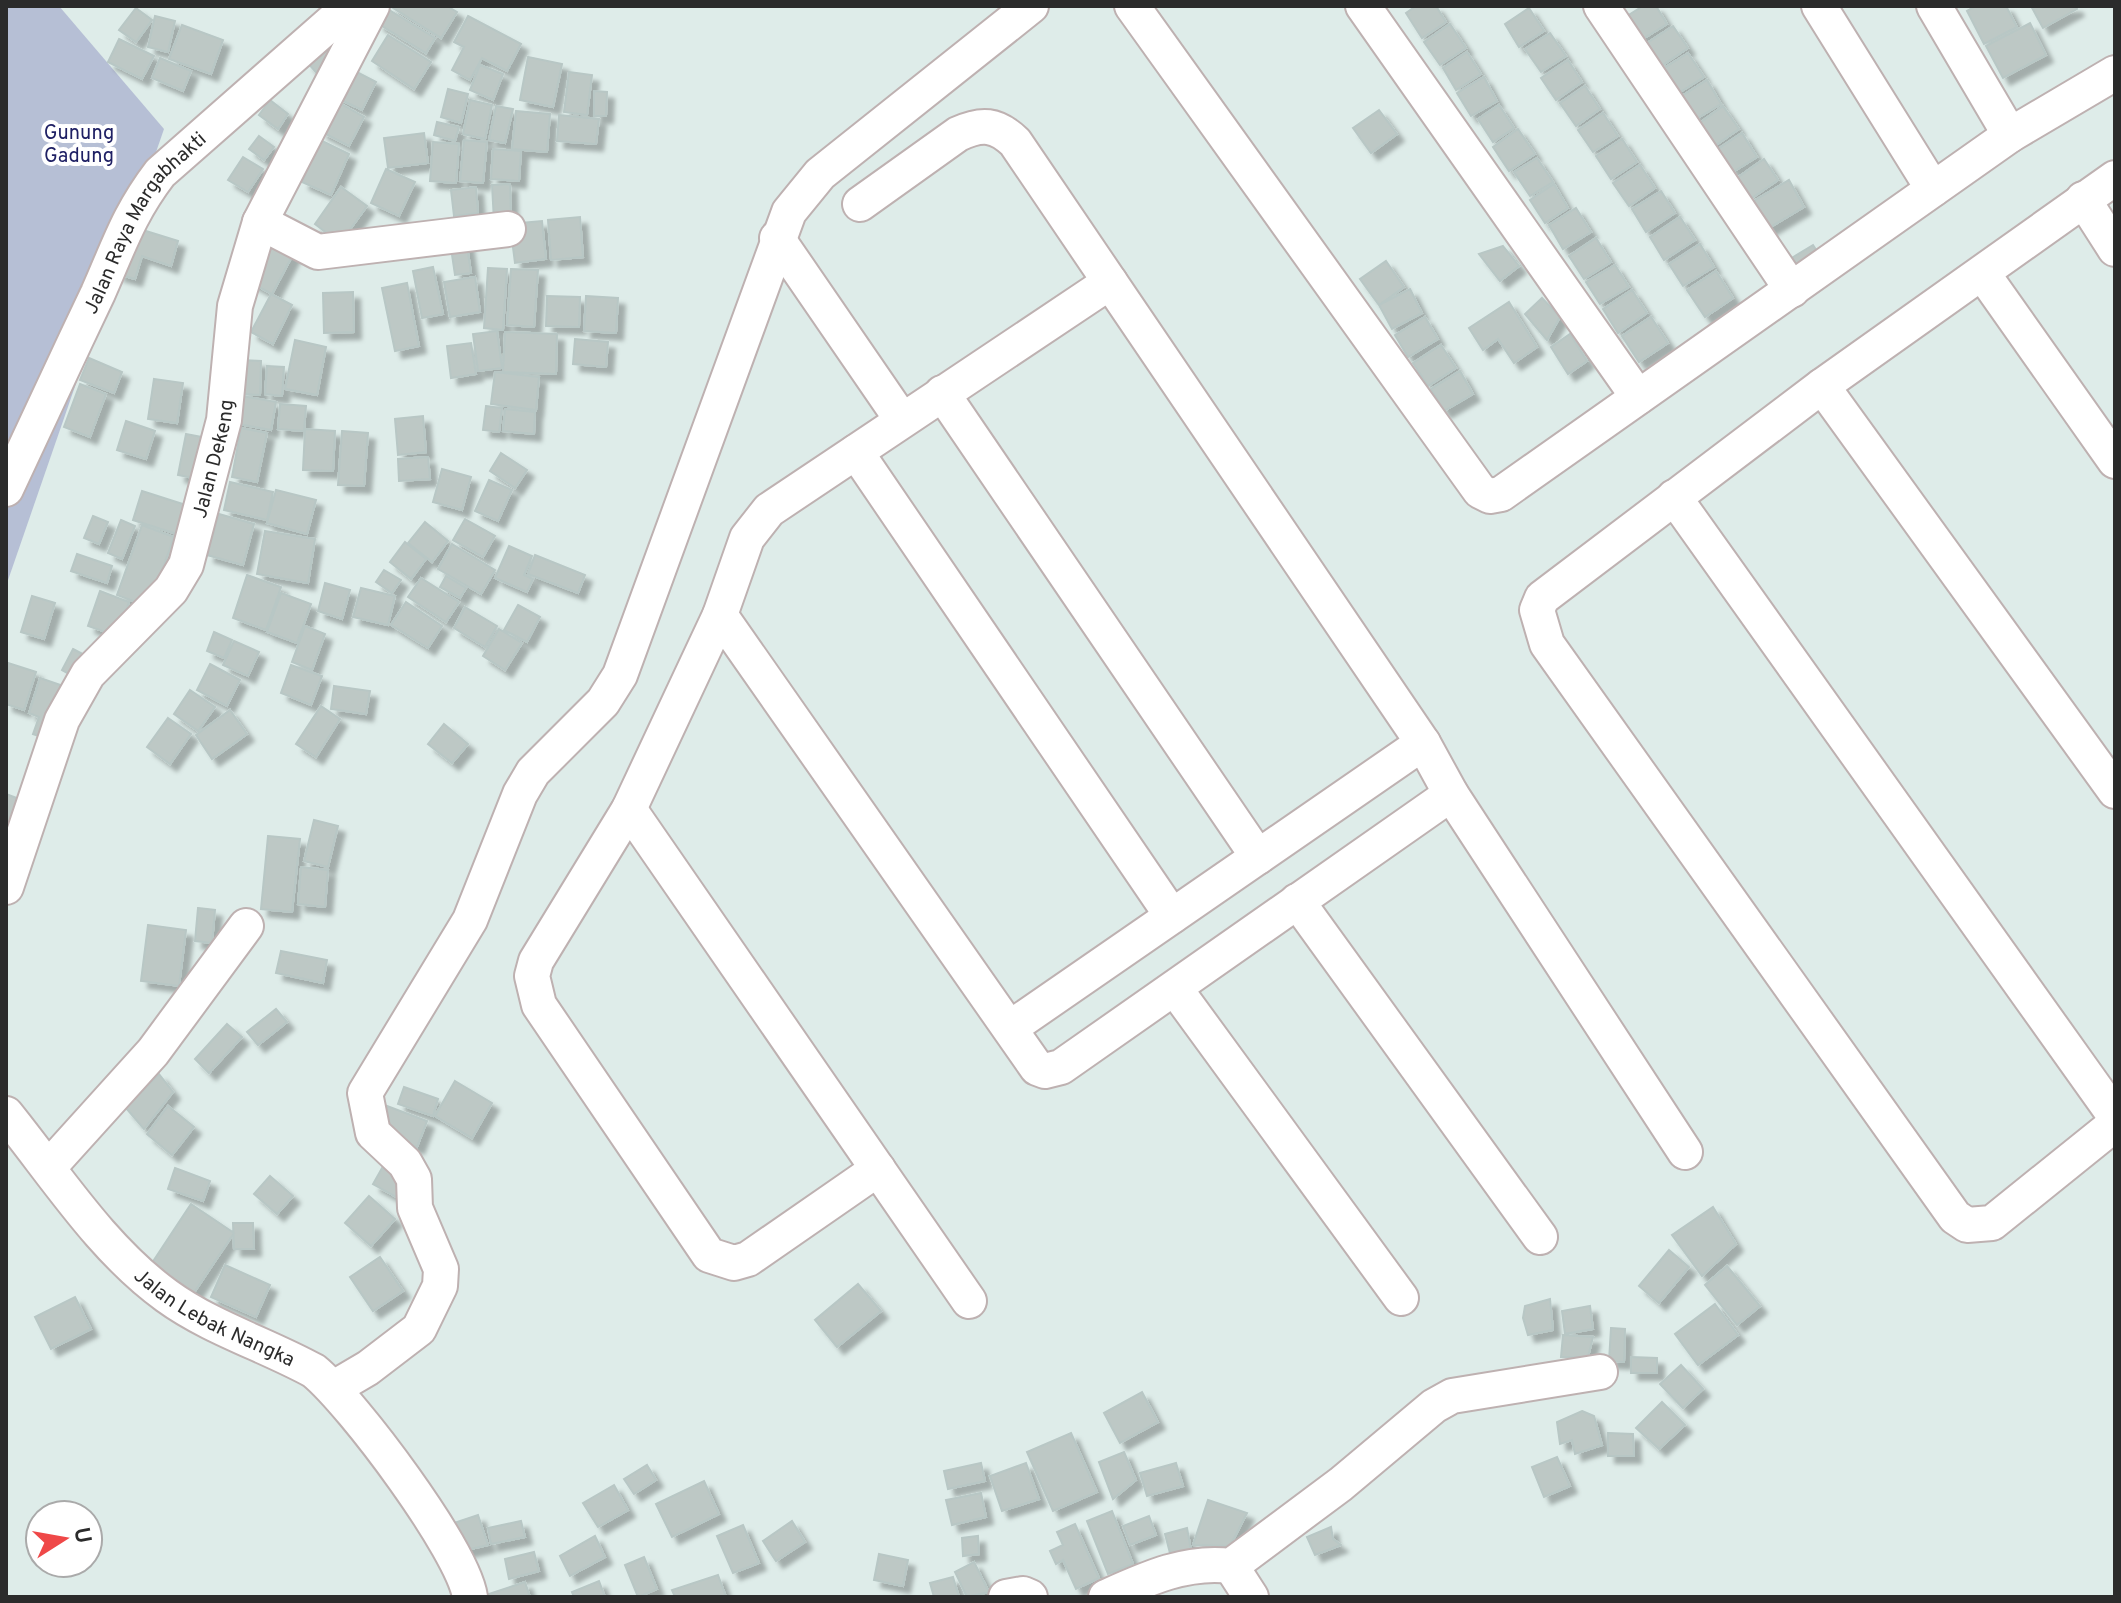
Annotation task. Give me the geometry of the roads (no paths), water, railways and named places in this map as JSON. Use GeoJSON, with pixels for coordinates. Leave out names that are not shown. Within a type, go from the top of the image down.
{"type":"FeatureCollection","features":[{"type":"Feature","properties":{"kind":"street","name":"Jalan Raya Margabhakti"},"geometry":{"type":"LineString","coordinates":[[6,489],[101,286],[127,220],[143,196],[160,173],[350,6]]}},
{"type":"Feature","properties":{"kind":"street","name":"Jalan Dekeng"},"geometry":{"type":"LineString","coordinates":[[6,887],[62,720],[75,694],[106,652],[171,590],[186,565],[224,420],[235,306],[260,222],[372,6]]}},
{"type":"Feature","properties":{"kind":"street"},"geometry":{"type":"LineString","coordinates":[[334,1388],[368,1368],[419,1329],[440,1286],[441,1269],[415,1208],[414,1179],[405,1163],[379,1143],[373,1133],[365,1093],[470,920],[520,794],[533,772],[603,702],[620,675],[789,212],[820,174],[1031,6]]}},
{"type":"Feature","properties":{"kind":"street"},"geometry":{"type":"LineString","coordinates":[[1132,6],[1480,491],[1490,496],[1501,494],[2010,135],[2115,73]]}},
{"type":"Feature","properties":{"kind":"street"},"geometry":{"type":"LineString","coordinates":[[1363,6],[1638,397]]}},
{"type":"Feature","properties":{"kind":"street"},"geometry":{"type":"LineString","coordinates":[[1601,6],[1792,290]]}},
{"type":"Feature","properties":{"kind":"street"},"geometry":{"type":"LineString","coordinates":[[1819,6],[1933,189]]}},
{"type":"Feature","properties":{"kind":"street"},"geometry":{"type":"LineString","coordinates":[[1934,6],[2010,135]]}},
{"type":"Feature","properties":{"kind":"street"},"geometry":{"type":"LineString","coordinates":[[860,204],[958,134],[973,127],[1001,129],[1015,142],[1423,743],[1451,794],[1685,1152]]}},
{"type":"Feature","properties":{"kind":"street"},"geometry":{"type":"LineString","coordinates":[[2115,178],[1822,386],[1542,598],[1537,610],[1547,644],[1955,1217],[1967,1225],[1992,1223],[2115,1124]]}},
{"type":"Feature","properties":{"kind":"street"},"geometry":{"type":"LineString","coordinates":[[2083,199],[2115,249]]}},
{"type":"Feature","properties":{"kind":"street"},"geometry":{"type":"LineString","coordinates":[[260,222],[318,252],[508,229]]}},
{"type":"Feature","properties":{"kind":"street"},"geometry":{"type":"LineString","coordinates":[[777,238],[902,420]]}},
{"type":"Feature","properties":{"kind":"street"},"geometry":{"type":"LineString","coordinates":[[1983,274],[2115,461]]}},
{"type":"Feature","properties":{"kind":"street"},"geometry":{"type":"LineString","coordinates":[[878,1169],[748,1259],[734,1263],[709,1255],[539,1005],[534,990],[536,961],[629,809],[720,615],[747,538],[757,523],[769,510],[1110,282]]}},
{"type":"Feature","properties":{"kind":"street"},"geometry":{"type":"LineString","coordinates":[[1822,386],[2115,791]]}},
{"type":"Feature","properties":{"kind":"street"},"geometry":{"type":"LineString","coordinates":[[942,393],[1258,857]]}},
{"type":"Feature","properties":{"kind":"street"},"geometry":{"type":"LineString","coordinates":[[856,452],[1172,916]]}},
{"type":"Feature","properties":{"kind":"street"},"geometry":{"type":"LineString","coordinates":[[1674,497],[2115,1116]]}},
{"type":"Feature","properties":{"kind":"street"},"geometry":{"type":"LineString","coordinates":[[720,615],[1037,1068],[1053,1071],[1176,990],[1451,794]]}},
{"type":"Feature","properties":{"kind":"street"},"geometry":{"type":"LineString","coordinates":[[1010,1028],[1423,743]]}},
{"type":"Feature","properties":{"kind":"street"},"geometry":{"type":"LineString","coordinates":[[629,809],[969,1301]]}},
{"type":"Feature","properties":{"kind":"street"},"geometry":{"type":"LineString","coordinates":[[1297,901],[1540,1237]]}},
{"type":"Feature","properties":{"kind":"street"},"geometry":{"type":"LineString","coordinates":[[49,1167],[153,1052],[246,926]]}},
{"type":"Feature","properties":{"kind":"street"},"geometry":{"type":"LineString","coordinates":[[1176,990],[1401,1298]]}},
{"type":"Feature","properties":{"kind":"street","name":"Jalan Lebak Nangka"},"geometry":{"type":"LineString","coordinates":[[6,1114],[117,1251],[146,1280],[170,1298],[314,1371],[334,1388],[355,1412],[461,1566],[470,1597]]}},
{"type":"Feature","properties":{"kind":"street"},"geometry":{"type":"LineString","coordinates":[[1106,1597],[1177,1569],[1207,1562],[1231,1566],[1341,1484],[1434,1406],[1452,1396],[1600,1372]]}},
{"type":"Feature","properties":{"kind":"street"},"geometry":{"type":"LineString","coordinates":[[1231,1566],[1251,1597]]}},
{"type":"Feature","properties":{"kind":"street"},"geometry":{"type":"LineString","coordinates":[[1006,1597],[1023,1594],[1030,1597]]}},
{"type":"Feature","properties":{"kind":"park label","name":"Gunung Gadung"},"geometry":{"type":"Point","coordinates":[79,144]}}]}
